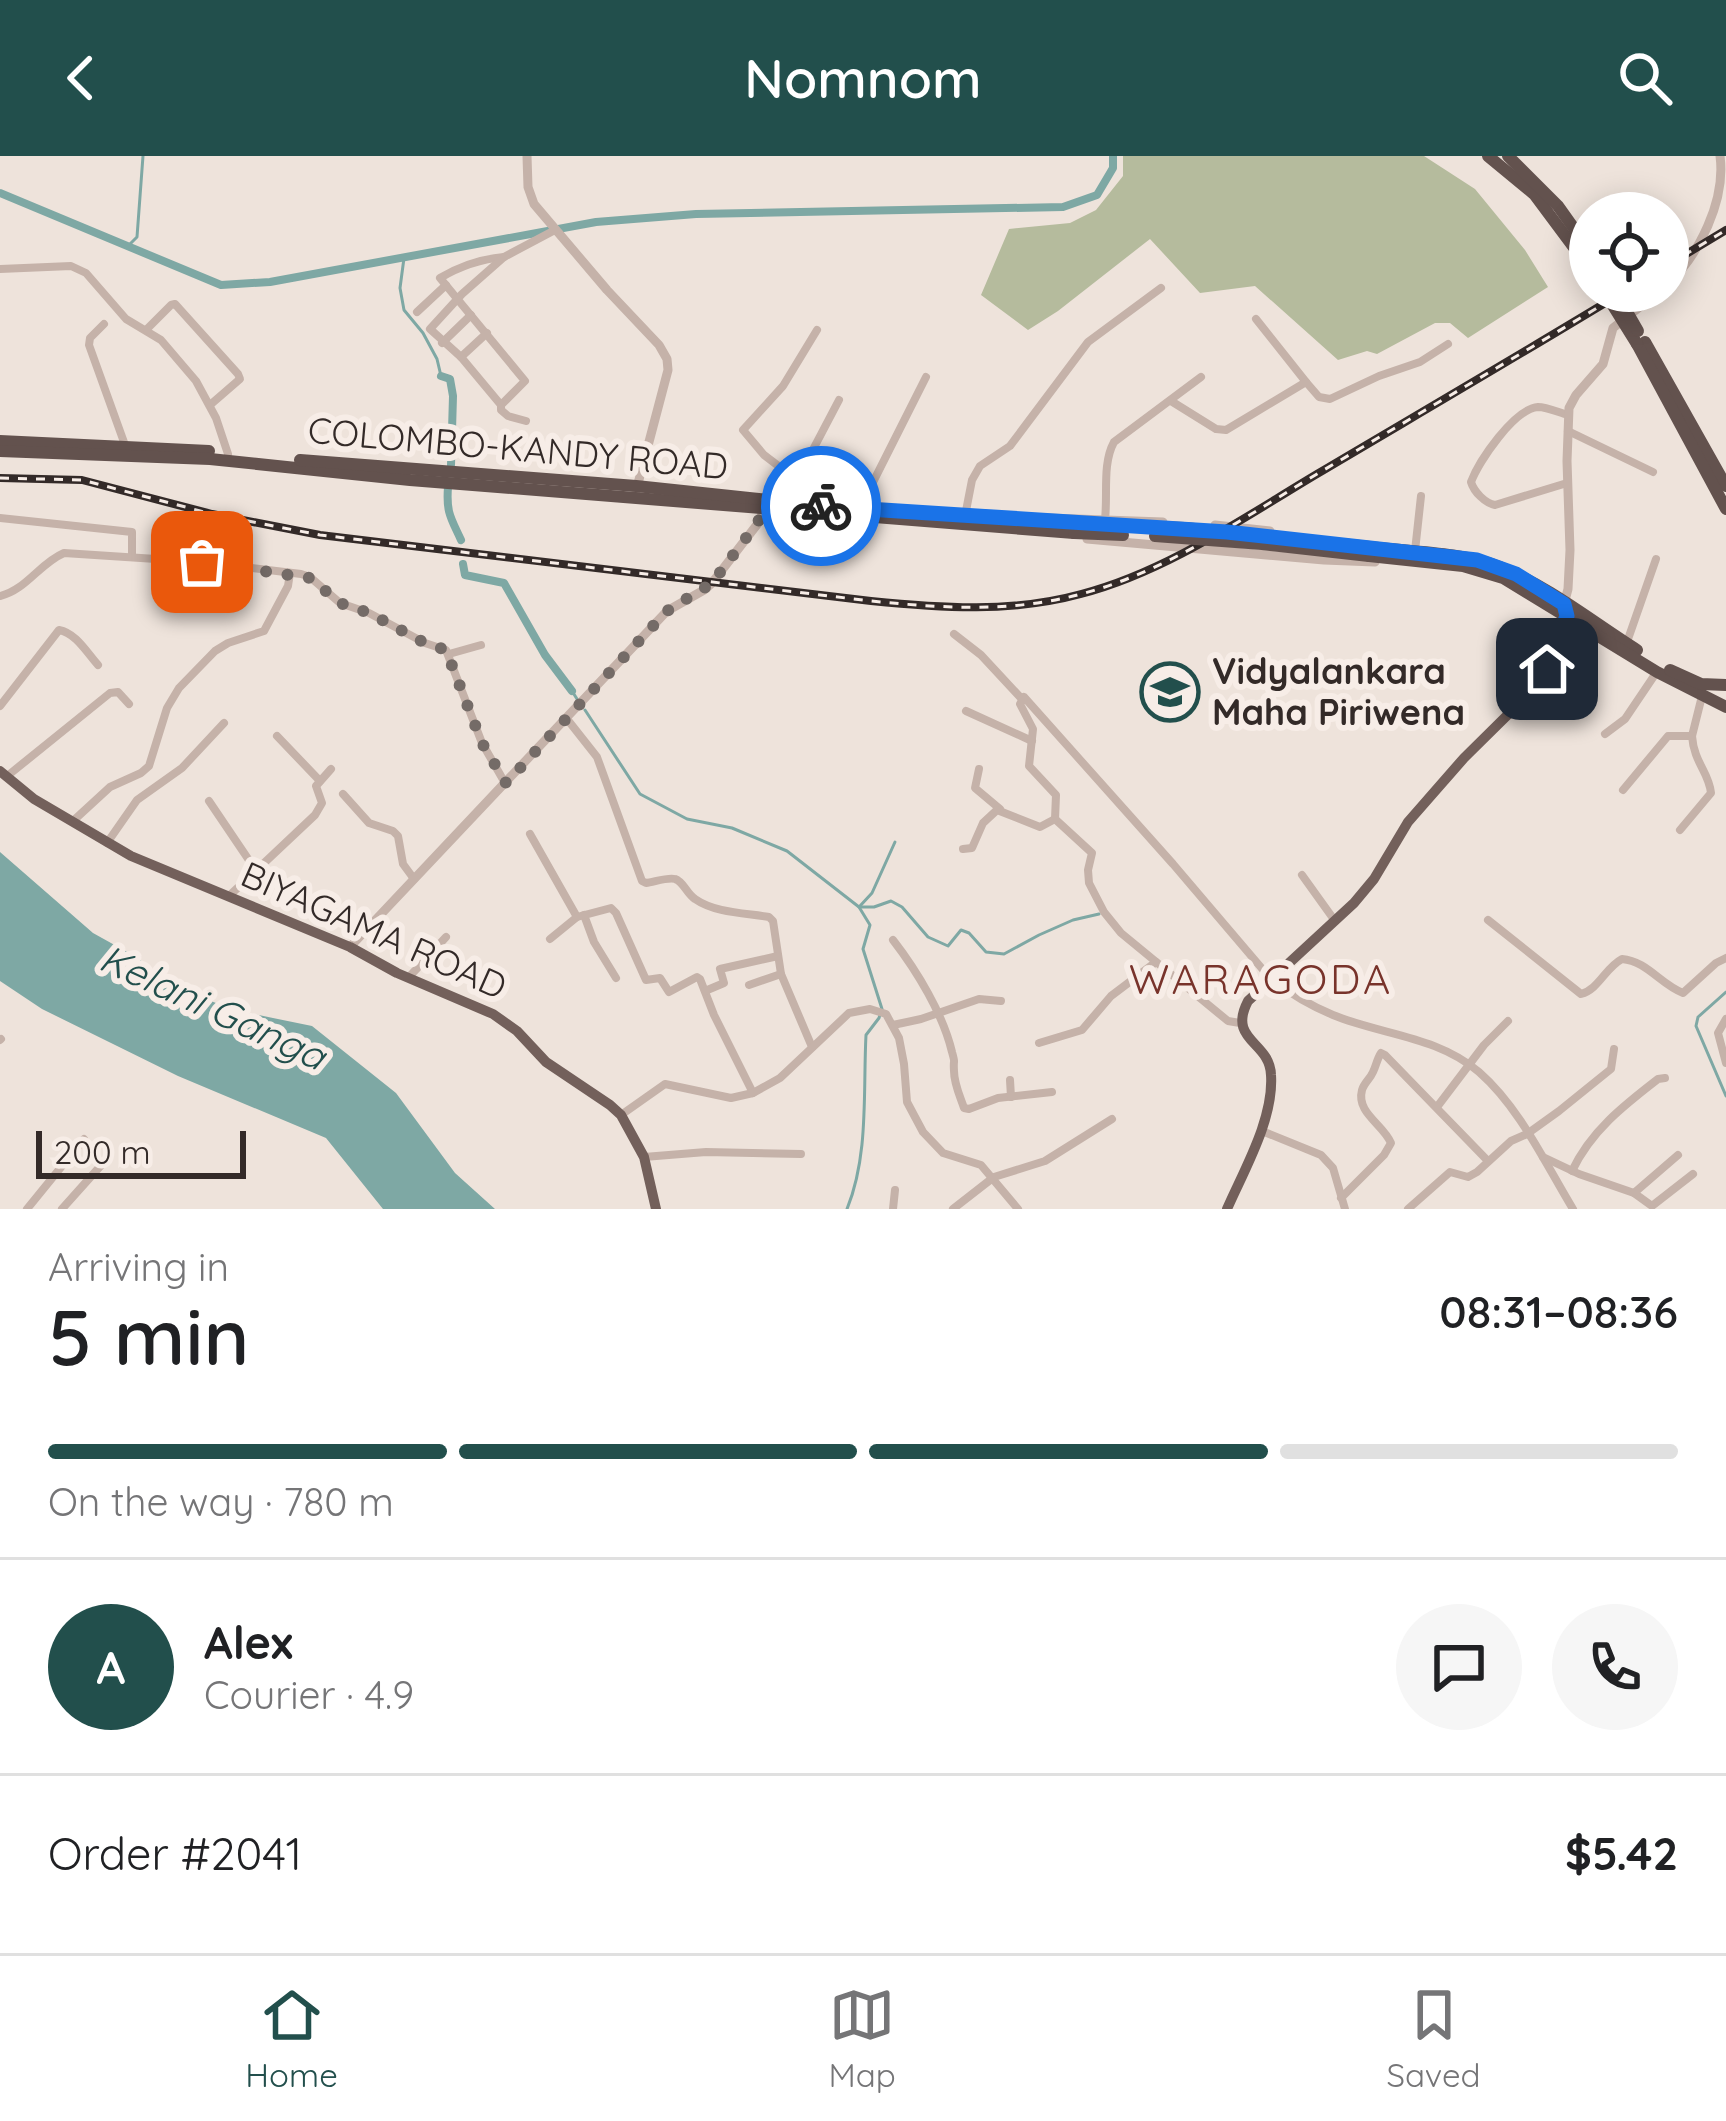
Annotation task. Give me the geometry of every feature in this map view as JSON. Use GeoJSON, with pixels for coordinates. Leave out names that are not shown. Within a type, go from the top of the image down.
{"type":"FeatureCollection","features":[{"type":"Feature","properties":{"kind":"highway"},"geometry":{"type":"LineString","coordinates":[[1488,156],[1534,194],[1569,238]]}},
{"type":"Feature","properties":{"kind":"highway"},"geometry":{"type":"LineString","coordinates":[[1508,156],[1569,221]]}},
{"type":"Feature","properties":{"kind":"highway"},"geometry":{"type":"LineString","coordinates":[[1619,312],[1726,486]]}},
{"type":"Feature","properties":{"kind":"highway"},"geometry":{"type":"LineString","coordinates":[[1625,312],[1726,509]]}},
{"type":"Feature","properties":{"kind":"highway","name":"COLOMBO-KANDY ROAD"},"geometry":{"type":"LineString","coordinates":[[0,441],[125,445],[1030,526]]}},
{"type":"Feature","properties":{"kind":"highway","name":"COLOMBO-KANDY ROAD"},"geometry":{"type":"LineString","coordinates":[[0,451],[210,458],[410,480],[636,492]]}},
{"type":"Feature","properties":{"kind":"highway","name":"COLOMBO-KANDY ROAD"},"geometry":{"type":"LineString","coordinates":[[765,504],[965,516],[1030,526]]}},
{"type":"Feature","properties":{"kind":"highway"},"geometry":{"type":"LineString","coordinates":[[1030,526],[1206,530],[1369,552],[1468,558],[1526,580],[1657,672],[1726,707]]}},
{"type":"Feature","properties":{"kind":"highway"},"geometry":{"type":"LineString","coordinates":[[1566,610],[1692,680],[1726,685]]}},
{"type":"Feature","properties":{"kind":"highway"},"geometry":{"type":"LineString","coordinates":[[1704,695],[1726,696]]}},
{"type":"Feature","properties":{"kind":"main road"},"geometry":{"type":"LineString","coordinates":[[1227,1209],[1262,1131],[1271,1071],[1240,1023],[1247,1001],[1336,922],[1374,879],[1408,822],[1541,682],[1566,610]]}},
{"type":"Feature","properties":{"kind":"main road","name":"BIYAGAMA ROAD"},"geometry":{"type":"LineString","coordinates":[[3,774],[34,799],[131,856],[350,946],[408,978],[493,1014],[517,1031],[545,1062],[621,1115],[644,1157],[656,1209]]}},
{"type":"Feature","properties":{"kind":"street"},"geometry":{"type":"LineString","coordinates":[[526,156],[528,188],[542,215],[668,359],[636,492]]}},
{"type":"Feature","properties":{"kind":"street"},"geometry":{"type":"LineString","coordinates":[[1689,263],[1704,243],[1723,178],[1720,156]]}},
{"type":"Feature","properties":{"kind":"street"},"geometry":{"type":"LineString","coordinates":[[526,421],[501,410],[430,329],[504,257],[555,230]]}},
{"type":"Feature","properties":{"kind":"street"},"geometry":{"type":"LineString","coordinates":[[501,405],[525,381],[440,278],[480,260],[504,257]]}},
{"type":"Feature","properties":{"kind":"street"},"geometry":{"type":"LineString","coordinates":[[0,269],[63,266],[78,268],[92,279],[126,319],[161,340],[196,381],[228,454]]}},
{"type":"Feature","properties":{"kind":"street"},"geometry":{"type":"LineString","coordinates":[[417,312],[446,285]]}},
{"type":"Feature","properties":{"kind":"street"},"geometry":{"type":"LineString","coordinates":[[965,516],[972,480],[980,466],[1010,446],[1088,342],[1161,288]]}},
{"type":"Feature","properties":{"kind":"street"},"geometry":{"type":"LineString","coordinates":[[147,329],[175,304],[238,374],[236,384],[210,405]]}},
{"type":"Feature","properties":{"kind":"street"},"geometry":{"type":"LineString","coordinates":[[1566,610],[1568,415],[1576,395],[1603,364],[1613,328],[1633,312]]}},
{"type":"Feature","properties":{"kind":"street"},"geometry":{"type":"LineString","coordinates":[[442,343],[472,315]]}},
{"type":"Feature","properties":{"kind":"street"},"geometry":{"type":"LineString","coordinates":[[1256,319],[1319,397],[1330,399],[1420,362],[1448,344]]}},
{"type":"Feature","properties":{"kind":"street"},"geometry":{"type":"LineString","coordinates":[[104,324],[89,344],[125,445]]}},
{"type":"Feature","properties":{"kind":"street"},"geometry":{"type":"LineString","coordinates":[[810,505],[802,484],[764,455],[743,430],[783,386],[818,330]]}},
{"type":"Feature","properties":{"kind":"street"},"geometry":{"type":"LineString","coordinates":[[460,358],[487,333]]}},
{"type":"Feature","properties":{"kind":"street"},"geometry":{"type":"LineString","coordinates":[[860,508],[926,376]]}},
{"type":"Feature","properties":{"kind":"street"},"geometry":{"type":"LineString","coordinates":[[1105,519],[1114,442],[1201,377]]}},
{"type":"Feature","properties":{"kind":"street"},"geometry":{"type":"LineString","coordinates":[[1171,400],[1216,429],[1226,430],[1306,382]]}},
{"type":"Feature","properties":{"kind":"street"},"geometry":{"type":"LineString","coordinates":[[797,480],[839,400]]}},
{"type":"Feature","properties":{"kind":"street"},"geometry":{"type":"LineString","coordinates":[[1567,483],[1492,505],[1471,482],[1493,442],[1528,410],[1539,407],[1568,415]]}},
{"type":"Feature","properties":{"kind":"street"},"geometry":{"type":"LineString","coordinates":[[1567,430],[1653,472]]}},
{"type":"Feature","properties":{"kind":"street"},"geometry":{"type":"LineString","coordinates":[[1415,555],[1421,496]]}},
{"type":"Feature","properties":{"kind":"street"},"geometry":{"type":"LineString","coordinates":[[350,946],[667,611],[712,583],[758,522],[765,504]]}},
{"type":"Feature","properties":{"kind":"street"},"geometry":{"type":"LineString","coordinates":[[1030,526],[1058,517],[1142,520],[1390,544],[1415,555]]}},
{"type":"Feature","properties":{"kind":"street"},"geometry":{"type":"LineString","coordinates":[[0,518],[132,532],[133,557]]}},
{"type":"Feature","properties":{"kind":"street"},"geometry":{"type":"LineString","coordinates":[[1142,520],[1142,542]]}},
{"type":"Feature","properties":{"kind":"street"},"geometry":{"type":"LineString","coordinates":[[1030,526],[1060,538],[1324,560],[1415,555]]}},
{"type":"Feature","properties":{"kind":"street"},"geometry":{"type":"LineString","coordinates":[[1250,552],[1251,529]]}},
{"type":"Feature","properties":{"kind":"street"},"geometry":{"type":"LineString","coordinates":[[0,596],[11,593],[59,554],[202,562],[310,578],[340,603],[449,654],[482,743],[506,783]]}},
{"type":"Feature","properties":{"kind":"street"},"geometry":{"type":"LineString","coordinates":[[1626,644],[1656,559]]}},
{"type":"Feature","properties":{"kind":"street"},"geometry":{"type":"LineString","coordinates":[[72,822],[110,787],[149,766],[162,721],[179,688],[215,651],[264,631],[290,573]]}},
{"type":"Feature","properties":{"kind":"street"},"geometry":{"type":"LineString","coordinates":[[0,706],[59,630],[75,639],[98,665]]}},
{"type":"Feature","properties":{"kind":"street"},"geometry":{"type":"LineString","coordinates":[[954,634],[1027,698],[1270,978],[1334,1016],[1435,1046],[1470,1065],[1510,1106],[1573,1209]]}},
{"type":"Feature","properties":{"kind":"street"},"geometry":{"type":"LineString","coordinates":[[449,654],[481,645]]}},
{"type":"Feature","properties":{"kind":"street"},"geometry":{"type":"LineString","coordinates":[[1605,734],[1625,718],[1657,672]]}},
{"type":"Feature","properties":{"kind":"street"},"geometry":{"type":"LineString","coordinates":[[3,774],[110,693],[118,692],[129,704]]}},
{"type":"Feature","properties":{"kind":"street"},"geometry":{"type":"LineString","coordinates":[[1680,830],[1711,794],[1692,736],[1704,695]]}},
{"type":"Feature","properties":{"kind":"street"},"geometry":{"type":"LineString","coordinates":[[1022,698],[1020,704],[1033,729],[1029,766],[1056,795],[1054,819]]}},
{"type":"Feature","properties":{"kind":"street"},"geometry":{"type":"LineString","coordinates":[[966,711],[1032,742]]}},
{"type":"Feature","properties":{"kind":"street"},"geometry":{"type":"LineString","coordinates":[[567,719],[597,757],[642,881],[674,879],[703,904],[769,916],[781,974],[812,1047]]}},
{"type":"Feature","properties":{"kind":"street"},"geometry":{"type":"LineString","coordinates":[[107,842],[137,800],[182,768],[224,723]]}},
{"type":"Feature","properties":{"kind":"street"},"geometry":{"type":"LineString","coordinates":[[277,736],[320,781]]}},
{"type":"Feature","properties":{"kind":"street"},"geometry":{"type":"LineString","coordinates":[[1623,790],[1668,736],[1692,736]]}},
{"type":"Feature","properties":{"kind":"street"},"geometry":{"type":"LineString","coordinates":[[228,896],[321,807],[316,786],[331,769]]}},
{"type":"Feature","properties":{"kind":"street"},"geometry":{"type":"LineString","coordinates":[[979,769],[975,788],[1002,810],[1034,826],[1054,819]]}},
{"type":"Feature","properties":{"kind":"street"},"geometry":{"type":"LineString","coordinates":[[343,794],[369,823],[398,836],[403,864],[414,879]]}},
{"type":"Feature","properties":{"kind":"street"},"geometry":{"type":"LineString","coordinates":[[209,801],[257,872]]}},
{"type":"Feature","properties":{"kind":"street"},"geometry":{"type":"LineString","coordinates":[[963,849],[972,848],[983,823],[1002,810]]}},
{"type":"Feature","properties":{"kind":"street"},"geometry":{"type":"LineString","coordinates":[[1054,819],[1092,854],[1089,883],[1121,933],[1228,1021],[1240,1023]]}},
{"type":"Feature","properties":{"kind":"street"},"geometry":{"type":"LineString","coordinates":[[530,834],[616,978]]}},
{"type":"Feature","properties":{"kind":"street"},"geometry":{"type":"LineString","coordinates":[[1302,875],[1336,922]]}},
{"type":"Feature","properties":{"kind":"street"},"geometry":{"type":"LineString","coordinates":[[550,939],[581,916],[614,910],[646,980],[658,977],[669,992],[699,977],[753,1093]]}},
{"type":"Feature","properties":{"kind":"street"},"geometry":{"type":"LineString","coordinates":[[1488,920],[1581,994],[1622,959],[1639,963],[1684,993],[1726,958]]}},
{"type":"Feature","properties":{"kind":"street"},"geometry":{"type":"LineString","coordinates":[[408,978],[446,937]]}},
{"type":"Feature","properties":{"kind":"street"},"geometry":{"type":"LineString","coordinates":[[893,940],[938,1012],[954,1057],[953,1073],[964,1108],[998,1098],[1052,1092]]}},
{"type":"Feature","properties":{"kind":"street"},"geometry":{"type":"LineString","coordinates":[[705,991],[724,983],[720,969],[778,956]]}},
{"type":"Feature","properties":{"kind":"street"},"geometry":{"type":"LineString","coordinates":[[1039,1043],[1082,1030],[1111,997],[1156,962]]}},
{"type":"Feature","properties":{"kind":"street"},"geometry":{"type":"LineString","coordinates":[[749,985],[781,974]]}},
{"type":"Feature","properties":{"kind":"street"},"geometry":{"type":"LineString","coordinates":[[893,1025],[979,999],[1001,1001]]}},
{"type":"Feature","properties":{"kind":"street"},"geometry":{"type":"LineString","coordinates":[[621,1115],[665,1084],[731,1098],[753,1093],[780,1078],[849,1013],[870,1009],[893,1025],[904,1064],[907,1102],[923,1132],[943,1153],[982,1165],[1017,1209]]}},
{"type":"Feature","properties":{"kind":"street"},"geometry":{"type":"LineString","coordinates":[[1726,1019],[1718,1033],[1726,1063]]}},
{"type":"Feature","properties":{"kind":"street"},"geometry":{"type":"LineString","coordinates":[[1436,1107],[1508,1021]]}},
{"type":"Feature","properties":{"kind":"street"},"geometry":{"type":"LineString","coordinates":[[1408,1209],[1450,1172],[1468,1177],[1477,1172],[1511,1141],[1527,1134],[1611,1069],[1614,1049]]}},
{"type":"Feature","properties":{"kind":"street"},"geometry":{"type":"LineString","coordinates":[[1341,1198],[1391,1143],[1360,1098],[1381,1053],[1487,1160]]}},
{"type":"Feature","properties":{"kind":"street"},"geometry":{"type":"LineString","coordinates":[[1572,1171],[1591,1138],[1622,1107],[1665,1078]]}},
{"type":"Feature","properties":{"kind":"street"},"geometry":{"type":"LineString","coordinates":[[1010,1080],[1011,1097]]}},
{"type":"Feature","properties":{"kind":"street"},"geometry":{"type":"LineString","coordinates":[[953,1209],[994,1178],[1046,1161],[1112,1119]]}},
{"type":"Feature","properties":{"kind":"street"},"geometry":{"type":"LineString","coordinates":[[1262,1131],[1328,1161],[1345,1209]]}},
{"type":"Feature","properties":{"kind":"street"},"geometry":{"type":"LineString","coordinates":[[27,1209],[84,1138]]}},
{"type":"Feature","properties":{"kind":"street"},"geometry":{"type":"LineString","coordinates":[[644,1157],[706,1152],[801,1154]]}},
{"type":"Feature","properties":{"kind":"street"},"geometry":{"type":"LineString","coordinates":[[1634,1193],[1678,1155]]}},
{"type":"Feature","properties":{"kind":"street"},"geometry":{"type":"LineString","coordinates":[[1541,1156],[1634,1193],[1652,1206],[1693,1174]]}},
{"type":"Feature","properties":{"kind":"street"},"geometry":{"type":"LineString","coordinates":[[62,1209],[104,1162]]}},
{"type":"Feature","properties":{"kind":"street"},"geometry":{"type":"LineString","coordinates":[[893,1209],[895,1190]]}},
{"type":"Feature","properties":{"kind":"green space"},"geometry":{"type":"Polygon","coordinates":[[[1123,156],[1424,156],[1475,189],[1525,250],[1548,287],[1468,338],[1450,323],[1435,323],[1377,354],[1367,351],[1338,360],[1255,286],[1200,293],[1150,239],[1028,330],[981,295],[1009,229],[1070,223],[1096,210],[1123,176],[1123,156]]]}},
{"type":"Feature","properties":{"kind":"water","name":"Kelani Ganga"},"geometry":{"type":"Polygon","coordinates":[[[0,852],[93,933],[180,989],[234,1010],[312,1026],[396,1093],[455,1173],[495,1209],[383,1209],[326,1138],[178,1076],[42,1009],[0,981],[0,852]]]}},
{"type":"Feature","properties":{"kind":"waterway"},"geometry":{"type":"LineString","coordinates":[[127,247],[137,237],[143,156]]}},
{"type":"Feature","properties":{"kind":"waterway"},"geometry":{"type":"LineString","coordinates":[[0,193],[221,285],[270,282],[596,222],[696,214],[1063,207],[1097,195],[1113,168],[1113,156]]}},
{"type":"Feature","properties":{"kind":"waterway"},"geometry":{"type":"LineString","coordinates":[[404,258],[400,288],[404,310],[423,333],[441,376]]}},
{"type":"Feature","properties":{"kind":"waterway"},"geometry":{"type":"LineString","coordinates":[[441,376],[450,379],[453,396],[451,465]]}},
{"type":"Feature","properties":{"kind":"waterway"},"geometry":{"type":"LineString","coordinates":[[448,487],[449,509],[461,540]]}},
{"type":"Feature","properties":{"kind":"waterway"},"geometry":{"type":"LineString","coordinates":[[463,564],[465,575],[504,583],[545,655],[572,691]]}},
{"type":"Feature","properties":{"kind":"waterway"},"geometry":{"type":"LineString","coordinates":[[572,691],[577,699]]}},
{"type":"Feature","properties":{"kind":"waterway"},"geometry":{"type":"LineString","coordinates":[[585,710],[640,794],[687,819],[732,828],[787,851],[859,907],[870,925],[863,949],[882,1009],[866,1035],[862,1145],[847,1209]]}},
{"type":"Feature","properties":{"kind":"waterway"},"geometry":{"type":"LineString","coordinates":[[860,906],[872,893],[895,842]]}},
{"type":"Feature","properties":{"kind":"waterway"},"geometry":{"type":"LineString","coordinates":[[859,907],[891,901],[928,937],[948,946],[961,930],[986,952],[1004,954],[1073,920],[1099,914]]}},
{"type":"Feature","properties":{"kind":"waterway"},"geometry":{"type":"LineString","coordinates":[[1726,992],[1698,1017],[1696,1026],[1726,1096]]}},
{"type":"Feature","properties":{"kind":"railway"},"geometry":{"type":"LineString","coordinates":[[1689,252],[1726,230]]}},
{"type":"Feature","properties":{"kind":"railway"},"geometry":{"type":"LineString","coordinates":[[0,478],[82,480],[212,514],[320,535],[871,601],[950,607],[1029,604],[1113,584],[1174,558],[1590,312]]}},
{"type":"Feature","properties":{"kind":"way so far"},"geometry":{"type":"LineString","coordinates":[[202,562],[301,574],[340,603],[446,650],[482,743],[506,783],[667,611],[712,583],[758,522],[767,500],[821,506]]}},
{"type":"Feature","properties":{"kind":"place","name":"Vidyalankara Maha Piriwena"},"geometry":{"type":"Point","coordinates":[1170,692]}},
{"type":"Feature","properties":{"kind":"district","name":"WARAGODA"},"geometry":{"type":"Point","coordinates":[1261,979]}},
{"type":"Feature","properties":{"kind":"route"},"geometry":{"type":"LineString","coordinates":[[821,506],[1185,528],[1477,560],[1516,574],[1564,604],[1567,616],[1547,669]]}}]}
